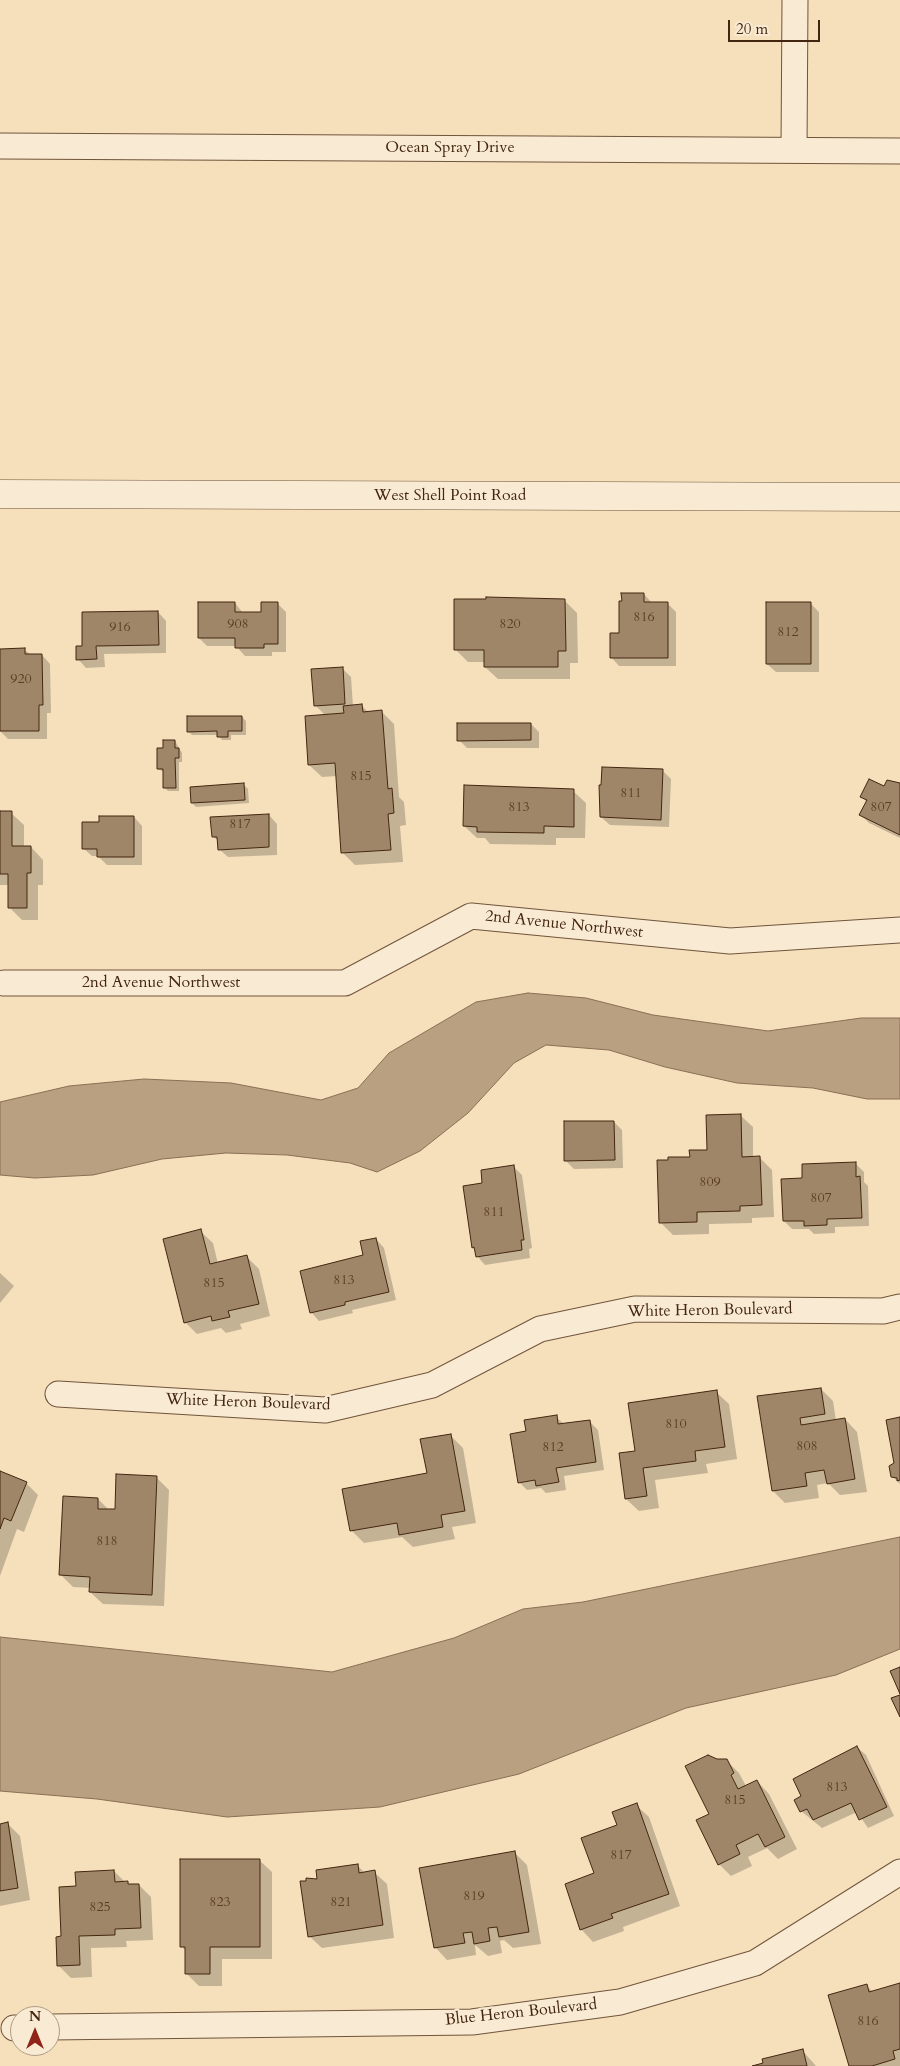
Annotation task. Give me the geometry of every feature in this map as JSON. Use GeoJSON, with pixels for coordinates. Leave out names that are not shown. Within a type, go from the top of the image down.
{"type":"FeatureCollection","features":[{"type":"Feature","properties":{"kind":"street"},"geometry":{"type":"LineString","coordinates":[[794,150],[795,0]]}},
{"type":"Feature","properties":{"kind":"street","name":"Ocean Spray Drive"},"geometry":{"type":"LineString","coordinates":[[0,146],[900,151]]}},
{"type":"Feature","properties":{"kind":"street","name":"West Shell Point Road"},"geometry":{"type":"LineString","coordinates":[[0,494],[900,497]]}},
{"type":"Feature","properties":{"kind":"street","name":"2nd Avenue Northwest"},"geometry":{"type":"LineString","coordinates":[[4,983],[344,983],[471,916],[730,941],[900,930]]}},
{"type":"Feature","properties":{"kind":"street","name":"White Heron Boulevard"},"geometry":{"type":"LineString","coordinates":[[58,1394],[326,1410],[432,1385],[540,1329],[635,1309],[883,1311],[900,1307]]}},
{"type":"Feature","properties":{"kind":"street","name":"Blue Heron Boulevard"},"geometry":{"type":"LineString","coordinates":[[60,2027],[472,2022],[620,2002],[755,1963],[900,1872]]}},
{"type":"Feature","properties":{"kind":"shaded area"},"geometry":{"type":"Polygon","coordinates":[[[528,993],[586,998],[653,1015],[768,1031],[861,1018],[900,1018],[900,1099],[867,1099],[813,1088],[737,1083],[665,1067],[609,1050],[546,1045],[514,1063],[468,1113],[420,1151],[377,1172],[350,1163],[287,1155],[226,1153],[162,1159],[93,1175],[35,1178],[0,1175],[0,1102],[69,1086],[144,1079],[231,1083],[321,1100],[358,1088],[389,1053],[476,1002],[528,993]]]}},
{"type":"Feature","properties":{"kind":"shaded area"},"geometry":{"type":"Polygon","coordinates":[[[900,1537],[900,1649],[836,1675],[686,1708],[519,1774],[380,1807],[227,1817],[97,1799],[0,1791],[0,1637],[332,1672],[454,1638],[523,1609],[583,1602],[900,1537]]]}},
{"type":"Feature","properties":{"kind":"building"},"geometry":{"type":"Polygon","coordinates":[[[621,593],[644,593],[644,602],[668,602],[668,658],[610,658],[610,633],[619,633],[619,601],[622,601],[621,593]]]}},
{"type":"Feature","properties":{"kind":"building"},"geometry":{"type":"Polygon","coordinates":[[[486,597],[565,599],[566,651],[558,651],[558,667],[484,667],[484,650],[454,650],[454,599],[486,599],[486,597]]]}},
{"type":"Feature","properties":{"kind":"building"},"geometry":{"type":"Polygon","coordinates":[[[198,602],[235,602],[235,612],[261,612],[261,602],[278,602],[278,644],[264,644],[264,648],[235,648],[235,638],[198,638],[198,602]]]}},
{"type":"Feature","properties":{"kind":"building"},"geometry":{"type":"Polygon","coordinates":[[[766,602],[811,602],[811,664],[766,664],[766,602]]]}},
{"type":"Feature","properties":{"kind":"building"},"geometry":{"type":"Polygon","coordinates":[[[158,611],[159,645],[96,646],[97,659],[76,660],[76,646],[82,646],[82,612],[158,611]]]}},
{"type":"Feature","properties":{"kind":"building"},"geometry":{"type":"Polygon","coordinates":[[[25,648],[25,654],[42,654],[43,705],[39,705],[39,731],[0,731],[0,649],[25,648]]]}},
{"type":"Feature","properties":{"kind":"building"},"geometry":{"type":"Polygon","coordinates":[[[343,667],[345,704],[314,706],[311,669],[343,667]]]}},
{"type":"Feature","properties":{"kind":"building"},"geometry":{"type":"Polygon","coordinates":[[[362,704],[363,712],[382,710],[388,789],[392,788],[394,813],[388,814],[391,850],[341,853],[335,763],[308,765],[305,716],[344,713],[343,706],[362,704]]]}},
{"type":"Feature","properties":{"kind":"building"},"geometry":{"type":"Polygon","coordinates":[[[187,716],[242,716],[242,731],[228,731],[228,737],[217,737],[217,731],[187,732],[187,716]]]}},
{"type":"Feature","properties":{"kind":"building"},"geometry":{"type":"Polygon","coordinates":[[[457,723],[531,723],[531,740],[457,741],[457,723]]]}},
{"type":"Feature","properties":{"kind":"building"},"geometry":{"type":"Polygon","coordinates":[[[163,740],[175,740],[175,748],[179,748],[179,758],[175,758],[176,788],[163,788],[163,769],[157,769],[157,748],[163,748],[163,740]]]}},
{"type":"Feature","properties":{"kind":"building"},"geometry":{"type":"Polygon","coordinates":[[[602,767],[663,769],[661,820],[600,817],[599,785],[601,785],[602,767]]]}},
{"type":"Feature","properties":{"kind":"building"},"geometry":{"type":"Polygon","coordinates":[[[869,779],[884,786],[887,780],[900,783],[900,835],[859,815],[867,800],[860,797],[869,779]]]}},
{"type":"Feature","properties":{"kind":"building"},"geometry":{"type":"Polygon","coordinates":[[[244,783],[245,800],[191,803],[190,787],[244,783]]]}},
{"type":"Feature","properties":{"kind":"building"},"geometry":{"type":"Polygon","coordinates":[[[464,785],[574,789],[574,827],[544,826],[544,833],[477,832],[477,827],[463,826],[464,785]]]}},
{"type":"Feature","properties":{"kind":"building"},"geometry":{"type":"Polygon","coordinates":[[[0,811],[12,811],[12,846],[31,846],[31,873],[27,873],[27,908],[8,908],[8,874],[0,874],[0,811]]]}},
{"type":"Feature","properties":{"kind":"building"},"geometry":{"type":"Polygon","coordinates":[[[269,814],[269,847],[218,850],[217,837],[212,837],[210,817],[269,814]]]}},
{"type":"Feature","properties":{"kind":"building"},"geometry":{"type":"Polygon","coordinates":[[[99,816],[134,816],[134,857],[97,857],[97,849],[82,849],[82,822],[99,822],[99,816]]]}},
{"type":"Feature","properties":{"kind":"building"},"geometry":{"type":"Polygon","coordinates":[[[741,1114],[742,1157],[760,1156],[762,1205],[740,1206],[740,1211],[697,1212],[697,1222],[659,1223],[657,1160],[668,1160],[668,1157],[690,1157],[689,1150],[707,1150],[706,1115],[741,1114]]]}},
{"type":"Feature","properties":{"kind":"building"},"geometry":{"type":"Polygon","coordinates":[[[564,1121],[614,1121],[615,1160],[564,1161],[564,1121]]]}},
{"type":"Feature","properties":{"kind":"building"},"geometry":{"type":"Polygon","coordinates":[[[856,1162],[856,1177],[860,1176],[862,1218],[827,1219],[827,1225],[804,1226],[804,1221],[783,1221],[781,1179],[802,1178],[802,1164],[856,1162]]]}},
{"type":"Feature","properties":{"kind":"building"},"geometry":{"type":"Polygon","coordinates":[[[514,1165],[524,1240],[521,1240],[522,1250],[476,1257],[474,1247],[472,1248],[463,1186],[482,1183],[481,1170],[514,1165]]]}},
{"type":"Feature","properties":{"kind":"building"},"geometry":{"type":"Polygon","coordinates":[[[201,1229],[210,1264],[247,1255],[259,1304],[228,1311],[230,1317],[212,1321],[211,1316],[184,1323],[163,1239],[201,1229]]]}},
{"type":"Feature","properties":{"kind":"building"},"geometry":{"type":"Polygon","coordinates":[[[376,1238],[389,1292],[345,1302],[345,1305],[310,1313],[300,1271],[363,1255],[360,1241],[376,1238]]]}},
{"type":"Feature","properties":{"kind":"building"},"geometry":{"type":"Polygon","coordinates":[[[821,1388],[825,1414],[800,1418],[801,1425],[845,1418],[855,1479],[827,1484],[824,1470],[805,1473],[807,1486],[772,1491],[757,1396],[821,1388]]]}},
{"type":"Feature","properties":{"kind":"building"},"geometry":{"type":"Polygon","coordinates":[[[717,1390],[725,1447],[695,1451],[696,1461],[643,1468],[647,1496],[625,1499],[619,1453],[635,1451],[628,1403],[717,1390]]]}},
{"type":"Feature","properties":{"kind":"building"},"geometry":{"type":"Polygon","coordinates":[[[557,1415],[558,1424],[590,1420],[596,1462],[556,1468],[559,1482],[536,1486],[535,1480],[518,1483],[510,1434],[526,1431],[524,1420],[557,1415]]]}},
{"type":"Feature","properties":{"kind":"building"},"geometry":{"type":"Polygon","coordinates":[[[900,1417],[900,1480],[897,1481],[897,1478],[891,1477],[889,1466],[894,1463],[886,1420],[900,1417]]]}},
{"type":"Feature","properties":{"kind":"building"},"geometry":{"type":"Polygon","coordinates":[[[451,1434],[465,1511],[441,1515],[443,1527],[399,1535],[397,1523],[350,1531],[342,1489],[427,1473],[420,1439],[451,1434]]]}},
{"type":"Feature","properties":{"kind":"building"},"geometry":{"type":"Polygon","coordinates":[[[0,1471],[27,1482],[11,1521],[4,1518],[0,1529],[0,1471]]]}},
{"type":"Feature","properties":{"kind":"building"},"geometry":{"type":"Polygon","coordinates":[[[116,1474],[157,1476],[152,1595],[89,1592],[90,1577],[59,1575],[63,1496],[98,1498],[98,1509],[115,1509],[116,1474]]]}},
{"type":"Feature","properties":{"kind":"building"},"geometry":{"type":"Polygon","coordinates":[[[900,1667],[900,1694],[890,1671],[900,1667]]]}},
{"type":"Feature","properties":{"kind":"building"},"geometry":{"type":"Polygon","coordinates":[[[900,1695],[900,1717],[891,1698],[900,1695]]]}},
{"type":"Feature","properties":{"kind":"building"},"geometry":{"type":"Polygon","coordinates":[[[857,1746],[887,1807],[859,1820],[851,1803],[813,1820],[807,1809],[800,1812],[794,1800],[801,1796],[793,1779],[857,1746]]]}},
{"type":"Feature","properties":{"kind":"building"},"geometry":{"type":"Polygon","coordinates":[[[708,1755],[717,1759],[727,1759],[734,1773],[731,1775],[738,1789],[757,1780],[785,1837],[765,1847],[758,1834],[736,1845],[740,1854],[718,1865],[696,1820],[709,1814],[685,1766],[708,1755]]]}},
{"type":"Feature","properties":{"kind":"building"},"geometry":{"type":"Polygon","coordinates":[[[637,1803],[669,1894],[611,1914],[613,1918],[580,1930],[565,1884],[594,1873],[581,1838],[617,1825],[612,1812],[637,1803]]]}},
{"type":"Feature","properties":{"kind":"building"},"geometry":{"type":"Polygon","coordinates":[[[8,1822],[18,1888],[0,1891],[0,1824],[8,1822]]]}},
{"type":"Feature","properties":{"kind":"building"},"geometry":{"type":"Polygon","coordinates":[[[515,1851],[529,1932],[499,1937],[497,1927],[488,1928],[490,1941],[474,1944],[472,1932],[463,1933],[465,1943],[434,1948],[419,1868],[515,1851]]]}},
{"type":"Feature","properties":{"kind":"building"},"geometry":{"type":"Polygon","coordinates":[[[180,1859],[260,1859],[260,1947],[210,1947],[210,1974],[185,1974],[185,1947],[180,1947],[180,1859]]]}},
{"type":"Feature","properties":{"kind":"building"},"geometry":{"type":"Polygon","coordinates":[[[358,1864],[359,1873],[375,1870],[383,1925],[308,1937],[300,1881],[306,1881],[306,1878],[317,1879],[316,1870],[358,1864]]]}},
{"type":"Feature","properties":{"kind":"building"},"geometry":{"type":"Polygon","coordinates":[[[114,1870],[115,1882],[128,1881],[128,1884],[139,1884],[141,1928],[115,1929],[115,1935],[79,1936],[80,1965],[57,1966],[56,1937],[61,1936],[59,1887],[76,1886],[75,1872],[114,1870]]]}},
{"type":"Feature","properties":{"kind":"building"},"geometry":{"type":"Polygon","coordinates":[[[900,1983],[900,2049],[893,2051],[895,2059],[872,2066],[849,2066],[828,1995],[867,1984],[869,1992],[900,1983]]]}},
{"type":"Feature","properties":{"kind":"building"},"geometry":{"type":"Polygon","coordinates":[[[803,2049],[807,2066],[752,2066],[763,2063],[762,2059],[803,2049]]]}}]}
